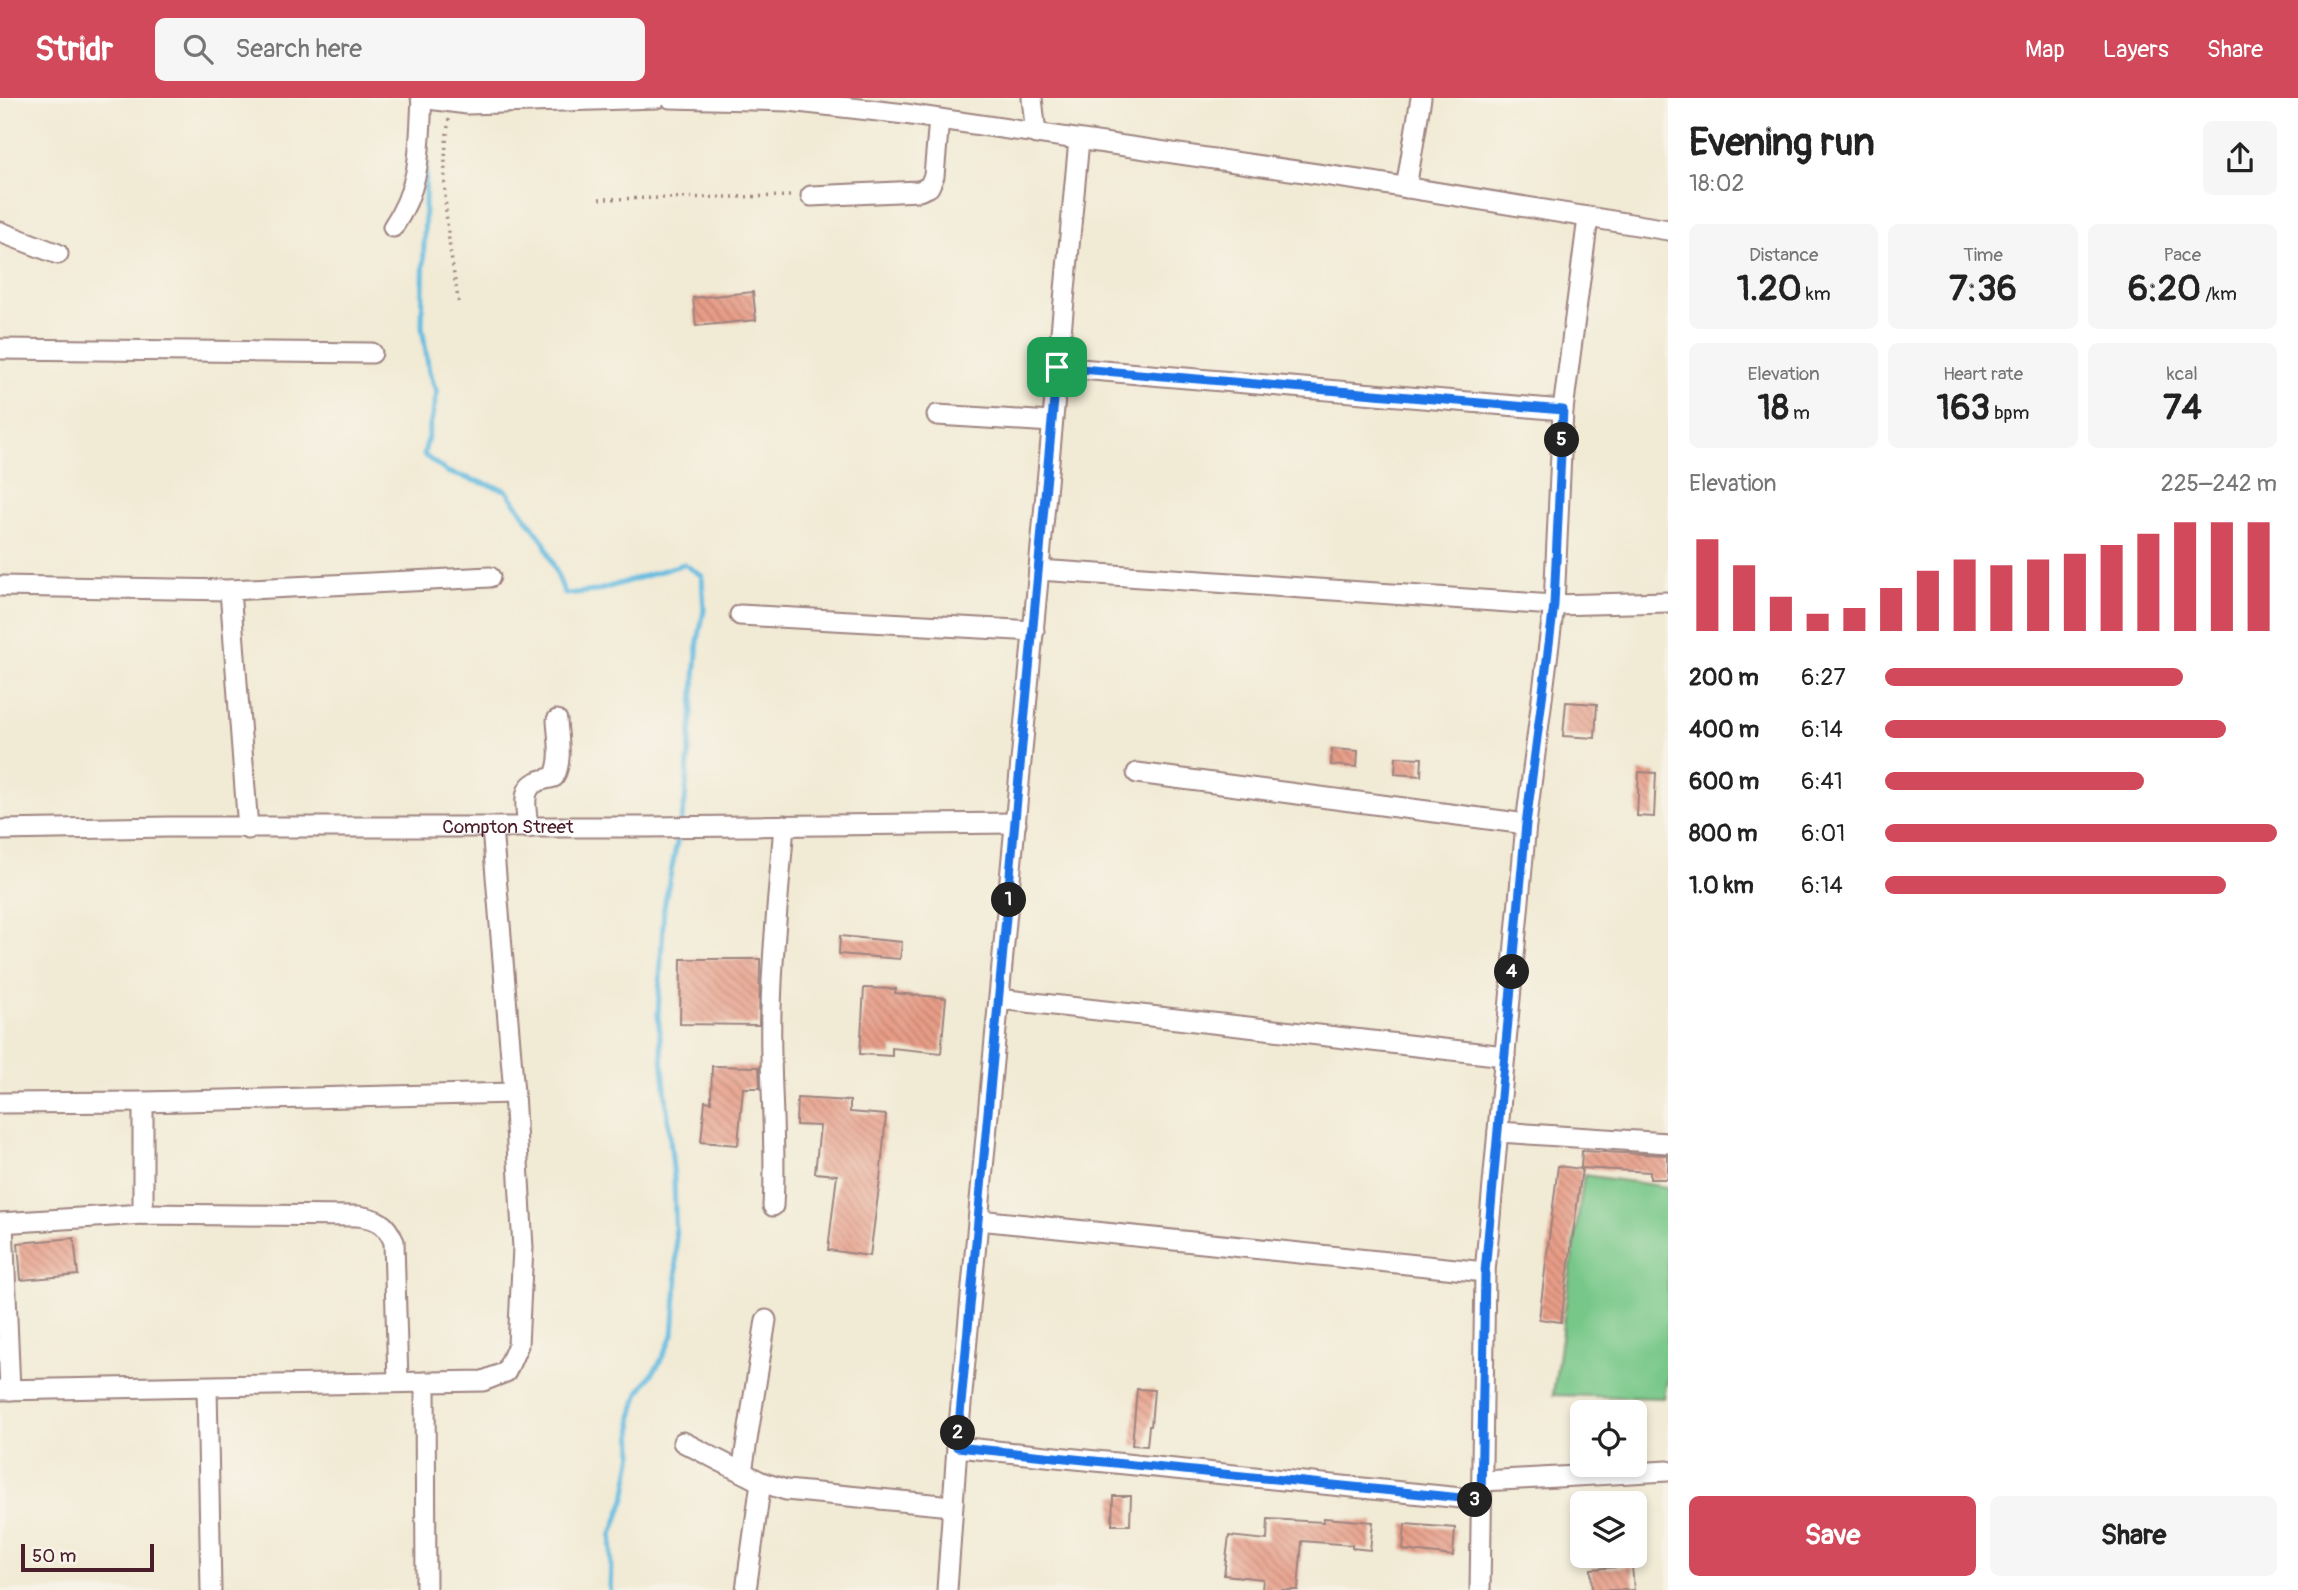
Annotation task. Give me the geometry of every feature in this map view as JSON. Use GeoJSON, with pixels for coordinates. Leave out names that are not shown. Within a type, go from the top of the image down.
{"type":"FeatureCollection","features":[{"type":"Feature","properties":{"kind":"street"},"geometry":{"type":"LineString","coordinates":[[393,228],[406,208],[417,174],[421,98],[461,101],[657,98]]}},
{"type":"Feature","properties":{"kind":"street"},"geometry":{"type":"LineString","coordinates":[[670,98],[789,100],[939,119],[1668,230]]}},
{"type":"Feature","properties":{"kind":"street"},"geometry":{"type":"LineString","coordinates":[[1032,98],[1036,134]]}},
{"type":"Feature","properties":{"kind":"street"},"geometry":{"type":"LineString","coordinates":[[1406,188],[1421,98]]}},
{"type":"Feature","properties":{"kind":"street"},"geometry":{"type":"LineString","coordinates":[[811,196],[919,191],[929,187],[934,176],[939,119]]}},
{"type":"Feature","properties":{"kind":"street"},"geometry":{"type":"LineString","coordinates":[[947,1590],[957,1447],[1079,140]]}},
{"type":"Feature","properties":{"kind":"street"},"geometry":{"type":"LineString","coordinates":[[1480,1590],[1485,1272],[1526,824],[1554,605],[1563,410],[1588,218]]}},
{"type":"Feature","properties":{"kind":"street"},"geometry":{"type":"LineString","coordinates":[[0,232],[58,254]]}},
{"type":"Feature","properties":{"kind":"street"},"geometry":{"type":"LineString","coordinates":[[0,349],[372,353]]}},
{"type":"Feature","properties":{"kind":"street"},"geometry":{"type":"LineString","coordinates":[[1057,367],[1563,410]]}},
{"type":"Feature","properties":{"kind":"street"},"geometry":{"type":"LineString","coordinates":[[937,415],[1052,422]]}},
{"type":"Feature","properties":{"kind":"street"},"geometry":{"type":"LineString","coordinates":[[1040,570],[1554,605],[1668,602]]}},
{"type":"Feature","properties":{"kind":"street"},"geometry":{"type":"LineString","coordinates":[[0,586],[230,590],[490,577]]}},
{"type":"Feature","properties":{"kind":"street"},"geometry":{"type":"LineString","coordinates":[[230,590],[248,829]]}},
{"type":"Feature","properties":{"kind":"street"},"geometry":{"type":"LineString","coordinates":[[740,615],[1034,631]]}},
{"type":"Feature","properties":{"kind":"street"},"geometry":{"type":"LineString","coordinates":[[528,828],[528,789],[537,782],[554,777],[557,770],[557,720]]}},
{"type":"Feature","properties":{"kind":"street"},"geometry":{"type":"LineString","coordinates":[[1137,773],[1526,824]]}},
{"type":"Feature","properties":{"kind":"street","name":"Compton Street"},"geometry":{"type":"LineString","coordinates":[[0,830],[1016,823]]}},
{"type":"Feature","properties":{"kind":"street"},"geometry":{"type":"LineString","coordinates":[[773,1206],[776,1162],[771,1008],[783,825]]}},
{"type":"Feature","properties":{"kind":"street"},"geometry":{"type":"LineString","coordinates":[[398,1382],[394,1242],[379,1219],[358,1216],[143,1214],[1,1223],[5,1390],[483,1381],[506,1372],[517,1345],[523,1248],[514,1093],[492,828]]}},
{"type":"Feature","properties":{"kind":"street"},"geometry":{"type":"LineString","coordinates":[[999,999],[1505,1056]]}},
{"type":"Feature","properties":{"kind":"street"},"geometry":{"type":"LineString","coordinates":[[0,1103],[514,1093]]}},
{"type":"Feature","properties":{"kind":"street"},"geometry":{"type":"LineString","coordinates":[[143,1102],[143,1214]]}},
{"type":"Feature","properties":{"kind":"street"},"geometry":{"type":"LineString","coordinates":[[1499,1132],[1668,1143]]}},
{"type":"Feature","properties":{"kind":"street"},"geometry":{"type":"LineString","coordinates":[[979,1220],[1485,1272]]}},
{"type":"Feature","properties":{"kind":"street"},"geometry":{"type":"LineString","coordinates":[[742,1472],[766,1320]]}},
{"type":"Feature","properties":{"kind":"street"},"geometry":{"type":"LineString","coordinates":[[425,1382],[426,1590]]}},
{"type":"Feature","properties":{"kind":"street"},"geometry":{"type":"LineString","coordinates":[[207,1387],[211,1590]]}},
{"type":"Feature","properties":{"kind":"street"},"geometry":{"type":"LineString","coordinates":[[683,1442],[761,1482],[786,1490],[952,1506]]}},
{"type":"Feature","properties":{"kind":"street"},"geometry":{"type":"LineString","coordinates":[[957,1447],[1481,1491],[1668,1471]]}},
{"type":"Feature","properties":{"kind":"street"},"geometry":{"type":"LineString","coordinates":[[746,1590],[761,1482]]}},
{"type":"Feature","properties":{"kind":"path"},"geometry":{"type":"LineString","coordinates":[[459,304],[450,256],[444,199],[446,146],[461,101]]}},
{"type":"Feature","properties":{"kind":"path"},"geometry":{"type":"LineString","coordinates":[[599,199],[811,196]]}},
{"type":"Feature","properties":{"kind":"green space"},"geometry":{"type":"Polygon","coordinates":[[[1584,1175],[1668,1187],[1668,1376],[1664,1398],[1553,1395],[1584,1175]]]}},
{"type":"Feature","properties":{"kind":"building"},"geometry":{"type":"Polygon","coordinates":[[[753,292],[756,320],[696,326],[693,298],[753,292]]]}},
{"type":"Feature","properties":{"kind":"building"},"geometry":{"type":"Polygon","coordinates":[[[1566,702],[1597,704],[1595,738],[1563,736],[1566,702]]]}},
{"type":"Feature","properties":{"kind":"building"},"geometry":{"type":"Polygon","coordinates":[[[1332,749],[1358,751],[1357,767],[1331,765],[1332,749]]]}},
{"type":"Feature","properties":{"kind":"building"},"geometry":{"type":"Polygon","coordinates":[[[1396,757],[1422,758],[1421,776],[1395,774],[1396,757]]]}},
{"type":"Feature","properties":{"kind":"building"},"geometry":{"type":"Polygon","coordinates":[[[1639,772],[1656,773],[1654,817],[1637,816],[1639,772]]]}},
{"type":"Feature","properties":{"kind":"building"},"geometry":{"type":"Polygon","coordinates":[[[840,936],[902,942],[900,959],[839,954],[840,936]]]}},
{"type":"Feature","properties":{"kind":"building"},"geometry":{"type":"Polygon","coordinates":[[[681,959],[760,959],[759,1025],[680,1024],[681,959]]]}},
{"type":"Feature","properties":{"kind":"building"},"geometry":{"type":"Polygon","coordinates":[[[864,988],[896,989],[895,993],[946,998],[941,1053],[892,1048],[892,1056],[860,1054],[864,988]]]}},
{"type":"Feature","properties":{"kind":"building"},"geometry":{"type":"Polygon","coordinates":[[[712,1066],[759,1067],[760,1088],[743,1088],[738,1145],[701,1142],[705,1101],[711,1102],[712,1066]]]}},
{"type":"Feature","properties":{"kind":"building"},"geometry":{"type":"Polygon","coordinates":[[[797,1098],[850,1101],[850,1112],[886,1115],[870,1256],[828,1250],[837,1175],[815,1173],[820,1126],[796,1125],[797,1098]]]}},
{"type":"Feature","properties":{"kind":"building"},"geometry":{"type":"Polygon","coordinates":[[[1582,1151],[1668,1155],[1668,1179],[1650,1179],[1650,1172],[1581,1168],[1582,1151]]]}},
{"type":"Feature","properties":{"kind":"building"},"geometry":{"type":"Polygon","coordinates":[[[1558,1166],[1582,1169],[1561,1322],[1539,1319],[1558,1166]]]}},
{"type":"Feature","properties":{"kind":"building"},"geometry":{"type":"Polygon","coordinates":[[[74,1238],[78,1275],[21,1280],[18,1243],[74,1238]]]}},
{"type":"Feature","properties":{"kind":"building"},"geometry":{"type":"Polygon","coordinates":[[[1137,1389],[1154,1390],[1147,1446],[1132,1445],[1137,1389]]]}},
{"type":"Feature","properties":{"kind":"building"},"geometry":{"type":"Polygon","coordinates":[[[1113,1496],[1131,1496],[1130,1525],[1112,1525],[1113,1496]]]}},
{"type":"Feature","properties":{"kind":"building"},"geometry":{"type":"Polygon","coordinates":[[[1324,1518],[1373,1522],[1370,1550],[1352,1548],[1352,1545],[1302,1541],[1298,1590],[1262,1590],[1263,1579],[1224,1575],[1229,1536],[1267,1540],[1268,1519],[1323,1522],[1324,1518]]]}},
{"type":"Feature","properties":{"kind":"building"},"geometry":{"type":"Polygon","coordinates":[[[1405,1524],[1455,1528],[1453,1556],[1403,1550],[1405,1524]]]}},
{"type":"Feature","properties":{"kind":"building"},"geometry":{"type":"Polygon","coordinates":[[[1632,1568],[1634,1590],[1592,1590],[1591,1569],[1632,1568]]]}},
{"type":"Feature","properties":{"kind":"waterway"},"geometry":{"type":"LineString","coordinates":[[426,164],[422,326],[429,372],[437,393],[424,455],[447,472],[506,490],[544,542],[565,594],[596,591],[684,564],[702,576],[704,610],[698,641],[685,802],[664,907],[658,1015],[674,1179],[677,1283],[673,1335],[659,1364],[639,1392],[632,1417],[633,1453],[625,1499],[612,1534],[610,1590]]}},
{"type":"Feature","properties":{"kind":"route"},"geometry":{"type":"LineString","coordinates":[[1057,367],[1563,410],[1554,605],[1526,824],[1485,1272],[1481,1500],[957,1447],[1057,367]]}}]}
